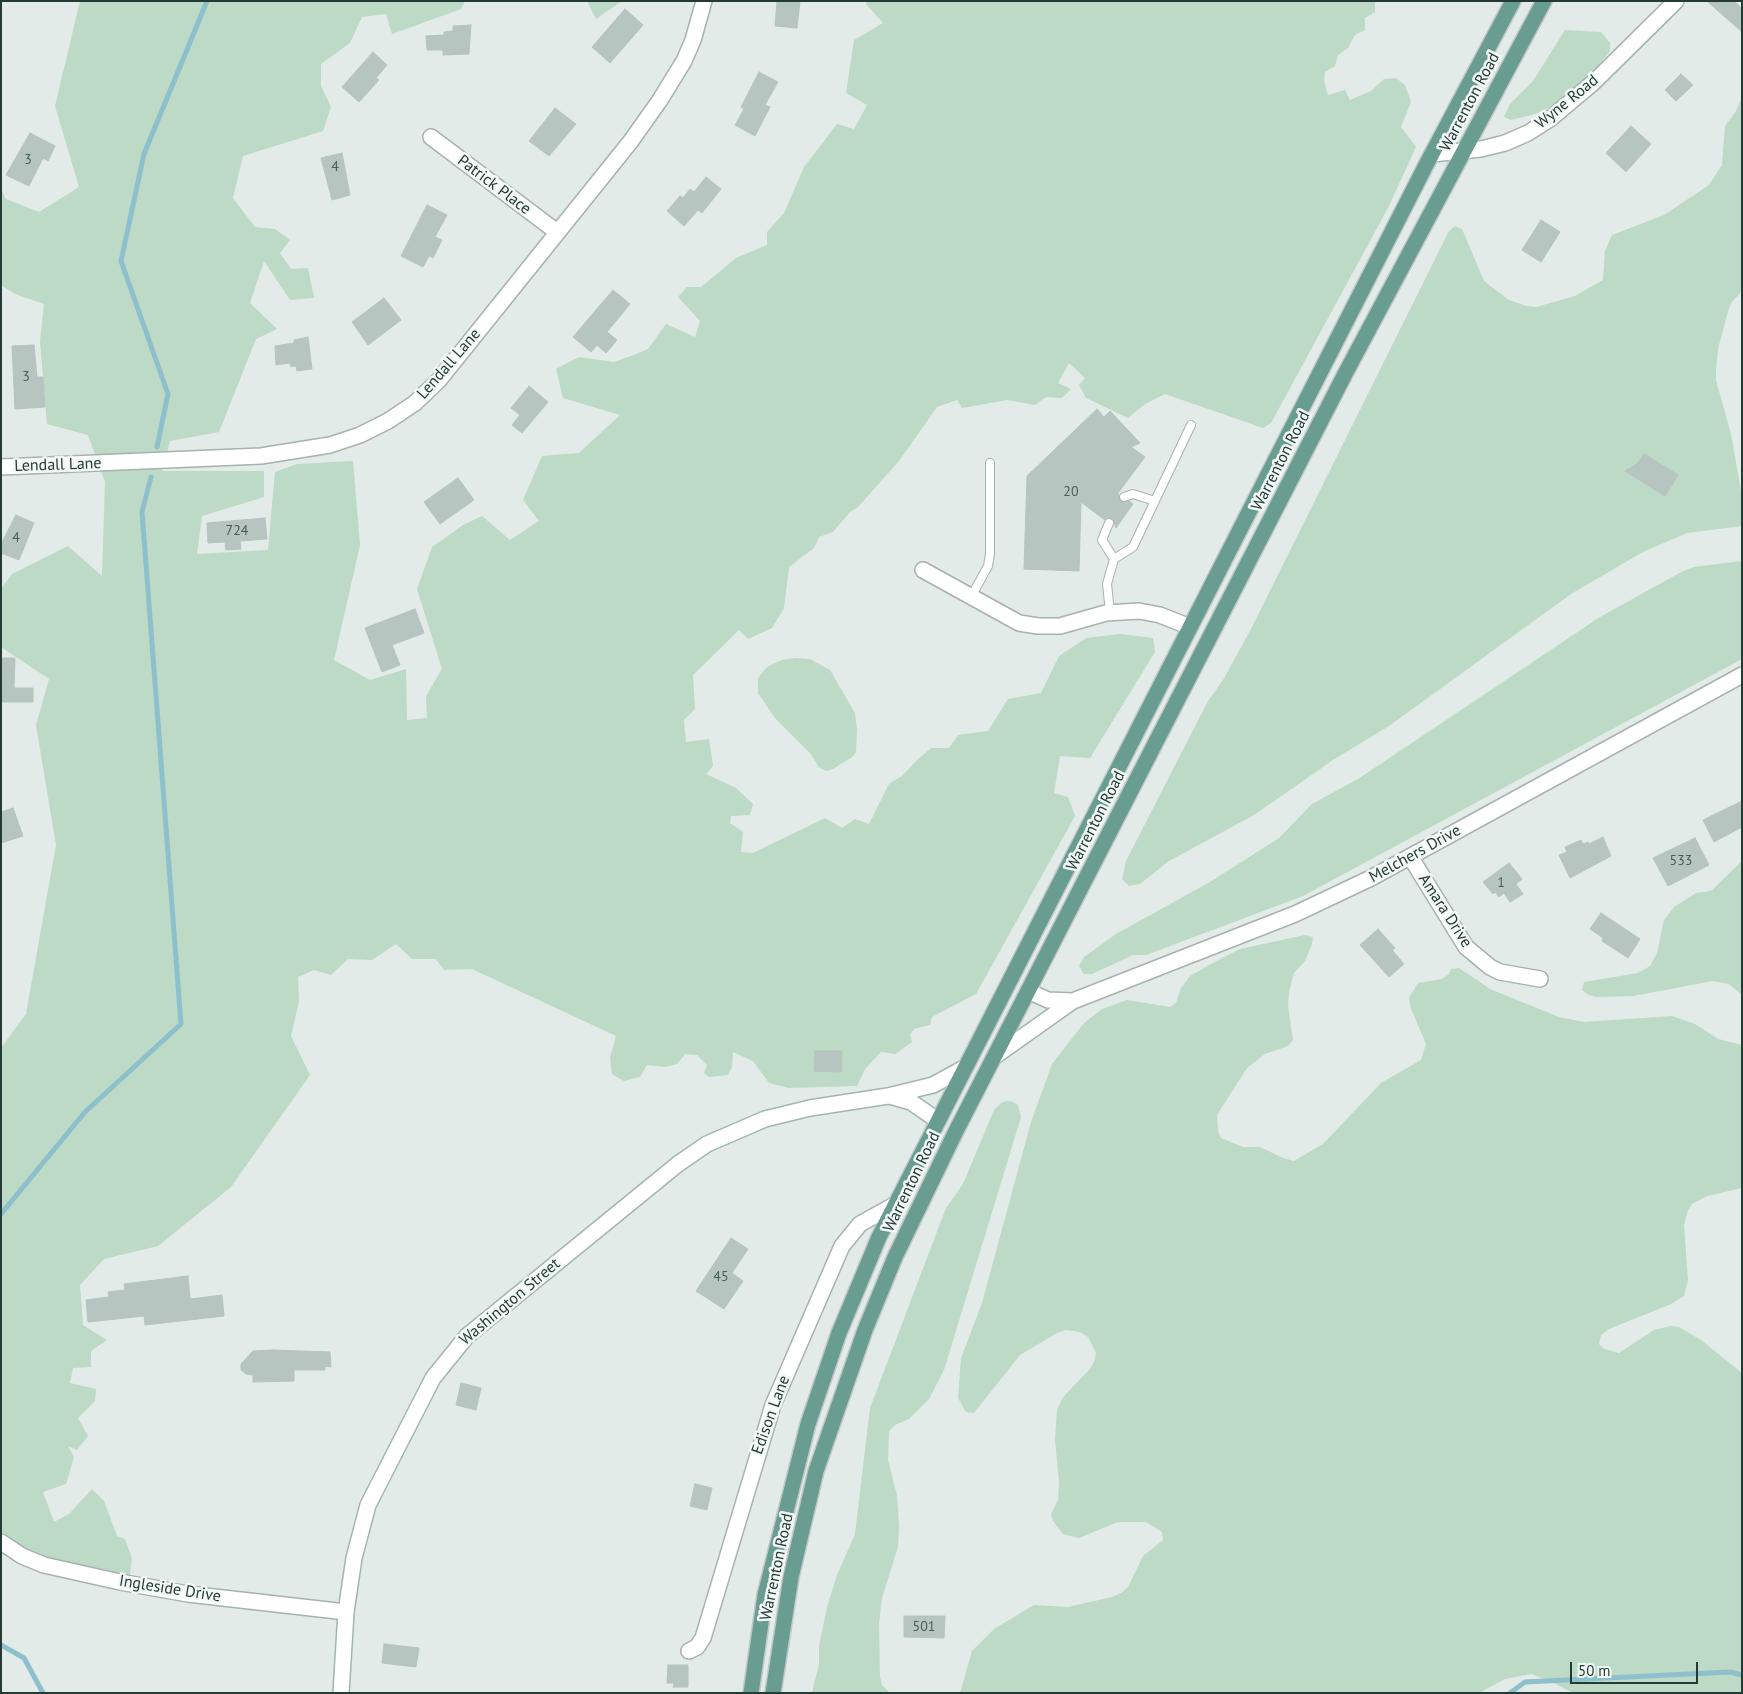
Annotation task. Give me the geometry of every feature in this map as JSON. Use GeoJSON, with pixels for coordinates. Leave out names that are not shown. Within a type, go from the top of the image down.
{"type":"FeatureCollection","features":[{"type":"Feature","properties":{"kind":"main road","name":"Warrenton Road"},"geometry":{"type":"LineString","coordinates":[[751,1693],[772,1566],[819,1387],[861,1277],[937,1120],[1432,154],[1513,1]]}},
{"type":"Feature","properties":{"kind":"main road","name":"Warrenton Road"},"geometry":{"type":"LineString","coordinates":[[773,1693],[782,1625],[798,1543],[816,1471],[844,1385],[895,1257],[924,1194],[1345,374],[1544,1]]}},
{"type":"Feature","properties":{"kind":"street","name":"Lendall Lane"},"geometry":{"type":"LineString","coordinates":[[1,466],[261,456],[330,445],[360,435],[388,421],[408,407],[439,380],[630,141],[660,100],[693,40],[704,1]]}},
{"type":"Feature","properties":{"kind":"street","name":"Wyne Road"},"geometry":{"type":"LineString","coordinates":[[1432,154],[1464,151],[1505,143],[1528,133],[1550,119],[1623,56],[1676,1]]}},
{"type":"Feature","properties":{"kind":"street","name":"Patrick Place"},"geometry":{"type":"LineString","coordinates":[[432,137],[556,232]]}},
{"type":"Feature","properties":{"kind":"street"},"geometry":{"type":"LineString","coordinates":[[923,570],[1012,620],[1038,626],[1060,626],[1110,612],[1139,611],[1160,615],[1190,627]]}},
{"type":"Feature","properties":{"kind":"street","name":"Melchers Drive"},"geometry":{"type":"LineString","coordinates":[[994,1057],[1073,1000],[1295,914],[1411,858],[1569,768],[1641,732],[1742,674]]}},
{"type":"Feature","properties":{"kind":"street","name":"Amara Drive"},"geometry":{"type":"LineString","coordinates":[[1411,858],[1466,947],[1495,970],[1509,975],[1540,979]]}},
{"type":"Feature","properties":{"kind":"street","name":"Melchers Drive"},"geometry":{"type":"LineString","coordinates":[[1028,991],[1048,1000],[1073,1000]]}},
{"type":"Feature","properties":{"kind":"street","name":"Washington Street"},"geometry":{"type":"LineString","coordinates":[[341,1693],[346,1612],[359,1530],[368,1505],[433,1378],[467,1336],[678,1164],[707,1144],[765,1119],[810,1108],[888,1096],[938,1083],[964,1068]]}},
{"type":"Feature","properties":{"kind":"street","name":"Washington Street"},"geometry":{"type":"LineString","coordinates":[[888,1096],[911,1102],[937,1120]]}},
{"type":"Feature","properties":{"kind":"street","name":"Edison Lane"},"geometry":{"type":"LineString","coordinates":[[689,1651],[703,1638],[773,1405],[842,1246],[860,1224],[896,1204]]}},
{"type":"Feature","properties":{"kind":"street","name":"Ingleside Drive"},"geometry":{"type":"LineString","coordinates":[[1,1542],[22,1556],[44,1565],[120,1582],[188,1594],[346,1612]]}},
{"type":"Feature","properties":{"kind":"lane"},"geometry":{"type":"LineString","coordinates":[[1110,612],[1106,584],[1114,559],[1133,547],[1191,425]]}},
{"type":"Feature","properties":{"kind":"lane"},"geometry":{"type":"LineString","coordinates":[[971,597],[988,566],[990,553],[990,463]]}},
{"type":"Feature","properties":{"kind":"lane"},"geometry":{"type":"LineString","coordinates":[[1124,497],[1133,494],[1155,501]]}},
{"type":"Feature","properties":{"kind":"lane"},"geometry":{"type":"LineString","coordinates":[[1109,523],[1102,540],[1114,559]]}},
{"type":"Feature","properties":{"kind":"green space"},"geometry":{"type":"Polygon","coordinates":[[[80,1],[465,1],[461,9],[392,34],[386,14],[362,17],[350,43],[321,64],[321,86],[331,107],[323,131],[243,156],[233,198],[255,227],[275,229],[290,240],[280,253],[291,269],[308,268],[314,298],[290,300],[264,261],[250,303],[277,329],[256,339],[219,432],[170,441],[162,471],[264,471],[264,497],[202,516],[197,554],[268,550],[275,472],[297,464],[353,461],[360,545],[334,660],[370,680],[406,669],[407,720],[427,718],[426,696],[442,669],[417,589],[432,547],[463,525],[482,516],[510,540],[539,521],[523,500],[542,456],[579,453],[620,415],[563,398],[556,369],[579,357],[614,362],[634,355],[648,349],[666,324],[695,337],[700,321],[678,297],[687,287],[701,287],[736,258],[767,245],[767,232],[784,213],[804,167],[837,124],[854,129],[867,105],[846,93],[854,40],[883,23],[866,4],[867,1],[1375,1],[1375,12],[1365,18],[1365,30],[1355,35],[1348,48],[1338,55],[1335,66],[1325,72],[1324,81],[1328,95],[1345,90],[1350,100],[1371,91],[1384,79],[1396,78],[1405,85],[1411,102],[1401,127],[1416,147],[1388,208],[1271,423],[1263,428],[1165,394],[1145,404],[1128,418],[1086,398],[1079,385],[1085,378],[1069,363],[1058,383],[1071,389],[1062,398],[1046,397],[1035,405],[1007,400],[962,408],[957,400],[937,407],[899,461],[858,507],[850,512],[833,532],[819,537],[814,548],[789,567],[784,608],[772,628],[748,639],[739,630],[693,675],[695,709],[684,720],[686,742],[709,739],[713,766],[706,774],[736,788],[753,804],[750,815],[731,816],[730,823],[743,832],[741,852],[753,853],[825,818],[842,828],[855,819],[869,824],[889,784],[902,776],[931,748],[949,748],[958,735],[988,731],[1008,699],[1041,693],[1059,656],[1086,638],[1120,634],[1153,638],[1155,652],[1090,758],[1060,756],[1054,793],[1068,797],[1075,816],[976,994],[932,1017],[930,1025],[914,1029],[910,1035],[912,1042],[895,1054],[881,1052],[865,1069],[857,1086],[789,1088],[769,1083],[753,1061],[733,1052],[732,1067],[728,1075],[709,1077],[704,1073],[707,1065],[697,1055],[685,1054],[677,1064],[665,1067],[647,1065],[640,1077],[624,1081],[612,1074],[610,1058],[616,1036],[472,969],[444,970],[436,959],[412,959],[396,944],[372,960],[348,959],[331,975],[314,970],[298,977],[299,1001],[291,1036],[310,1075],[231,1187],[158,1246],[104,1259],[80,1285],[83,1325],[107,1340],[91,1351],[91,1367],[73,1368],[70,1383],[96,1389],[95,1401],[78,1418],[88,1436],[77,1450],[68,1446],[74,1457],[66,1484],[43,1492],[54,1522],[69,1514],[92,1489],[104,1501],[117,1536],[125,1539],[132,1558],[130,1575],[28,1553],[1,1531],[1,1048],[26,1014],[56,845],[36,725],[49,679],[1,647],[1,589],[12,574],[68,546],[102,576],[105,482],[88,435],[47,424],[40,341],[44,304],[15,294],[1,285],[1,189],[6,199],[39,212],[79,187],[55,106],[80,1]]]}},
{"type":"Feature","properties":{"kind":"green space"},"geometry":{"type":"Polygon","coordinates":[[[587,1],[622,1],[596,19],[587,1]]]}},
{"type":"Feature","properties":{"kind":"green space"},"geometry":{"type":"Polygon","coordinates":[[[1565,30],[1601,32],[1610,43],[1610,51],[1590,75],[1557,104],[1535,114],[1511,120],[1504,117],[1510,104],[1533,81],[1565,30]]]}},
{"type":"Feature","properties":{"kind":"green space"},"geometry":{"type":"Polygon","coordinates":[[[1742,96],[1742,291],[1731,303],[1727,315],[1718,349],[1716,380],[1731,434],[1742,497],[1742,526],[1687,533],[1643,552],[1571,594],[1389,726],[1333,760],[1254,815],[1169,861],[1140,884],[1129,886],[1122,879],[1126,861],[1208,701],[1223,680],[1251,629],[1449,231],[1455,226],[1462,229],[1484,281],[1509,300],[1526,306],[1536,307],[1575,296],[1603,280],[1605,251],[1612,235],[1664,215],[1709,185],[1722,165],[1725,126],[1736,111],[1742,96]]]}},
{"type":"Feature","properties":{"kind":"green space"},"geometry":{"type":"Polygon","coordinates":[[[1742,561],[1742,659],[1303,896],[1146,955],[1133,955],[1092,974],[1084,974],[1079,966],[1084,957],[1116,934],[1210,882],[1279,838],[1312,804],[1358,779],[1600,617],[1683,571],[1694,567],[1742,561]]]}},
{"type":"Feature","properties":{"kind":"green space"},"geometry":{"type":"Polygon","coordinates":[[[810,659],[830,670],[855,713],[857,729],[856,752],[852,757],[833,769],[826,771],[819,767],[810,753],[775,718],[758,693],[758,678],[767,667],[782,660],[810,659]]]}},
{"type":"Feature","properties":{"kind":"green space"},"geometry":{"type":"Polygon","coordinates":[[[1742,861],[1742,995],[1729,984],[1713,981],[1633,996],[1596,997],[1582,990],[1584,982],[1638,973],[1650,966],[1657,953],[1664,920],[1674,907],[1696,893],[1711,891],[1742,861]]]}},
{"type":"Feature","properties":{"kind":"green space"},"geometry":{"type":"Polygon","coordinates":[[[1305,935],[1313,937],[1312,944],[1305,961],[1294,973],[1289,991],[1288,1006],[1293,1040],[1288,1046],[1265,1054],[1247,1068],[1217,1115],[1218,1131],[1221,1138],[1243,1147],[1260,1147],[1294,1161],[1323,1144],[1381,1083],[1421,1060],[1426,1044],[1410,1006],[1409,998],[1418,983],[1442,979],[1449,974],[1451,969],[1459,968],[1490,989],[1559,1017],[1584,1022],[1672,1016],[1695,1024],[1718,1039],[1742,1045],[1742,1188],[1707,1196],[1692,1204],[1688,1210],[1684,1225],[1688,1281],[1684,1296],[1671,1304],[1609,1329],[1601,1335],[1599,1344],[1604,1349],[1619,1353],[1654,1330],[1671,1326],[1679,1327],[1701,1340],[1742,1373],[1742,1693],[1573,1693],[1531,1674],[1505,1679],[1479,1693],[960,1693],[972,1651],[994,1629],[1034,1605],[1068,1607],[1112,1597],[1121,1593],[1128,1587],[1143,1556],[1163,1540],[1162,1532],[1146,1522],[1118,1522],[1079,1538],[1063,1534],[1053,1521],[1051,1514],[1058,1500],[1059,1482],[1055,1440],[1057,1409],[1064,1396],[1089,1370],[1094,1362],[1096,1353],[1088,1337],[1080,1332],[1066,1330],[1057,1333],[1020,1355],[974,1413],[966,1412],[958,1398],[961,1358],[982,1303],[1031,1122],[1052,1064],[1084,1023],[1102,1009],[1127,1000],[1170,1007],[1176,1003],[1181,988],[1190,976],[1222,958],[1240,949],[1305,935]]]}},
{"type":"Feature","properties":{"kind":"green space"},"geometry":{"type":"Polygon","coordinates":[[[1007,1101],[1018,1105],[1021,1117],[944,1370],[929,1399],[909,1419],[895,1425],[889,1431],[888,1460],[897,1495],[898,1547],[882,1598],[879,1624],[880,1677],[882,1685],[890,1693],[812,1693],[819,1664],[819,1646],[827,1607],[837,1575],[855,1534],[870,1408],[946,1208],[963,1184],[994,1110],[1001,1103],[1007,1101]]]}},
{"type":"Feature","properties":{"kind":"building"},"geometry":{"type":"Polygon","coordinates":[[[777,1],[800,1],[797,28],[775,26],[777,1]]]}},
{"type":"Feature","properties":{"kind":"building"},"geometry":{"type":"Polygon","coordinates":[[[1707,1],[1734,1],[1742,9],[1742,32],[1707,1]]]}},
{"type":"Feature","properties":{"kind":"building"},"geometry":{"type":"Polygon","coordinates":[[[625,9],[643,25],[610,63],[592,47],[625,9]]]}},
{"type":"Feature","properties":{"kind":"building"},"geometry":{"type":"Polygon","coordinates":[[[471,25],[469,54],[443,55],[443,50],[427,50],[426,36],[444,35],[444,32],[453,31],[453,26],[471,25]]]}},
{"type":"Feature","properties":{"kind":"building"},"geometry":{"type":"Polygon","coordinates":[[[373,52],[387,65],[376,78],[379,80],[359,102],[342,87],[373,52]]]}},
{"type":"Feature","properties":{"kind":"building"},"geometry":{"type":"Polygon","coordinates":[[[759,72],[778,82],[765,105],[770,107],[755,136],[735,125],[744,109],[741,107],[759,72]]]}},
{"type":"Feature","properties":{"kind":"building"},"geometry":{"type":"Polygon","coordinates":[[[1681,74],[1693,85],[1676,101],[1665,90],[1681,74]]]}},
{"type":"Feature","properties":{"kind":"building"},"geometry":{"type":"Polygon","coordinates":[[[555,108],[576,124],[549,156],[529,141],[555,108]]]}},
{"type":"Feature","properties":{"kind":"building"},"geometry":{"type":"Polygon","coordinates":[[[1631,126],[1651,144],[1626,172],[1606,153],[1631,126]]]}},
{"type":"Feature","properties":{"kind":"building"},"geometry":{"type":"Polygon","coordinates":[[[30,133],[55,146],[48,161],[43,158],[29,186],[6,175],[30,133]]]}},
{"type":"Feature","properties":{"kind":"building"},"geometry":{"type":"Polygon","coordinates":[[[342,153],[350,195],[332,200],[321,158],[342,153]]]}},
{"type":"Feature","properties":{"kind":"building"},"geometry":{"type":"Polygon","coordinates":[[[706,177],[721,189],[702,213],[698,210],[684,226],[667,211],[680,196],[683,198],[690,189],[694,192],[706,177]]]}},
{"type":"Feature","properties":{"kind":"building"},"geometry":{"type":"Polygon","coordinates":[[[427,205],[447,215],[435,237],[442,240],[433,258],[429,256],[423,267],[401,256],[427,205]]]}},
{"type":"Feature","properties":{"kind":"building"},"geometry":{"type":"Polygon","coordinates":[[[1541,220],[1560,232],[1541,262],[1522,250],[1541,220]]]}},
{"type":"Feature","properties":{"kind":"building"},"geometry":{"type":"Polygon","coordinates":[[[613,290],[630,304],[607,332],[617,340],[606,353],[597,345],[591,352],[573,337],[613,290]]]}},
{"type":"Feature","properties":{"kind":"building"},"geometry":{"type":"Polygon","coordinates":[[[384,298],[401,320],[368,345],[352,322],[384,298]]]}},
{"type":"Feature","properties":{"kind":"building"},"geometry":{"type":"Polygon","coordinates":[[[308,337],[312,369],[297,371],[296,366],[291,367],[290,363],[276,365],[275,346],[294,343],[294,340],[308,337]]]}},
{"type":"Feature","properties":{"kind":"building"},"geometry":{"type":"Polygon","coordinates":[[[34,345],[37,377],[43,377],[45,407],[15,409],[12,346],[34,345]]]}},
{"type":"Feature","properties":{"kind":"building"},"geometry":{"type":"Polygon","coordinates":[[[529,386],[548,402],[522,433],[512,425],[520,415],[511,408],[529,386]]]}},
{"type":"Feature","properties":{"kind":"building"},"geometry":{"type":"Polygon","coordinates":[[[1097,409],[1104,417],[1110,411],[1140,443],[1131,447],[1145,457],[1118,493],[1121,501],[1129,501],[1133,504],[1116,528],[1112,518],[1105,520],[1081,502],[1079,571],[1024,569],[1027,476],[1097,409]]]}},
{"type":"Feature","properties":{"kind":"building"},"geometry":{"type":"Polygon","coordinates":[[[1644,454],[1678,475],[1665,496],[1625,471],[1637,464],[1644,454]]]}},
{"type":"Feature","properties":{"kind":"building"},"geometry":{"type":"Polygon","coordinates":[[[458,478],[474,500],[440,524],[424,502],[458,478]]]}},
{"type":"Feature","properties":{"kind":"building"},"geometry":{"type":"Polygon","coordinates":[[[16,515],[34,523],[19,560],[1,553],[1,544],[16,515]]]}},
{"type":"Feature","properties":{"kind":"building"},"geometry":{"type":"Polygon","coordinates":[[[265,518],[267,539],[240,541],[241,549],[226,550],[225,542],[208,543],[207,523],[265,518]]]}},
{"type":"Feature","properties":{"kind":"building"},"geometry":{"type":"Polygon","coordinates":[[[415,609],[424,633],[392,645],[400,665],[382,672],[365,628],[415,609]]]}},
{"type":"Feature","properties":{"kind":"building"},"geometry":{"type":"Polygon","coordinates":[[[1,658],[15,658],[14,688],[1,688],[1,658]]]}},
{"type":"Feature","properties":{"kind":"building"},"geometry":{"type":"Polygon","coordinates":[[[2,688],[33,688],[33,702],[2,702],[2,688]]]}},
{"type":"Feature","properties":{"kind":"building"},"geometry":{"type":"Polygon","coordinates":[[[1742,801],[1742,827],[1714,842],[1703,820],[1742,801]]]}},
{"type":"Feature","properties":{"kind":"building"},"geometry":{"type":"Polygon","coordinates":[[[13,808],[23,836],[1,843],[1,812],[13,808]]]}},
{"type":"Feature","properties":{"kind":"building"},"geometry":{"type":"Polygon","coordinates":[[[1603,837],[1611,856],[1570,878],[1559,855],[1567,852],[1565,847],[1581,840],[1583,844],[1588,842],[1589,844],[1603,837]]]}},
{"type":"Feature","properties":{"kind":"building"},"geometry":{"type":"Polygon","coordinates":[[[1695,838],[1709,865],[1668,886],[1653,858],[1695,838]]]}},
{"type":"Feature","properties":{"kind":"building"},"geometry":{"type":"Polygon","coordinates":[[[1509,863],[1522,879],[1516,884],[1523,894],[1510,902],[1504,893],[1499,897],[1495,892],[1493,894],[1483,882],[1509,863]]]}},
{"type":"Feature","properties":{"kind":"building"},"geometry":{"type":"Polygon","coordinates":[[[1601,913],[1640,939],[1628,958],[1602,941],[1603,938],[1590,929],[1601,913]]]}},
{"type":"Feature","properties":{"kind":"building"},"geometry":{"type":"Polygon","coordinates":[[[1378,929],[1395,948],[1392,950],[1404,964],[1389,977],[1360,945],[1378,929]]]}},
{"type":"Feature","properties":{"kind":"building"},"geometry":{"type":"Polygon","coordinates":[[[815,1051],[842,1051],[841,1072],[814,1071],[815,1051]]]}},
{"type":"Feature","properties":{"kind":"building"},"geometry":{"type":"Polygon","coordinates":[[[731,1238],[748,1249],[732,1273],[743,1281],[724,1309],[696,1291],[731,1238]]]}},
{"type":"Feature","properties":{"kind":"building"},"geometry":{"type":"Polygon","coordinates":[[[188,1276],[190,1299],[222,1295],[224,1316],[145,1325],[144,1316],[88,1322],[86,1300],[109,1297],[108,1292],[125,1290],[124,1284],[188,1276]]]}},
{"type":"Feature","properties":{"kind":"building"},"geometry":{"type":"Polygon","coordinates":[[[253,1351],[330,1352],[331,1367],[325,1366],[325,1370],[294,1370],[294,1381],[253,1382],[253,1375],[246,1374],[241,1370],[241,1364],[253,1351]]]}},
{"type":"Feature","properties":{"kind":"building"},"geometry":{"type":"Polygon","coordinates":[[[461,1383],[481,1388],[476,1410],[456,1405],[461,1383]]]}},
{"type":"Feature","properties":{"kind":"building"},"geometry":{"type":"Polygon","coordinates":[[[695,1484],[712,1488],[707,1510],[690,1506],[695,1484]]]}},
{"type":"Feature","properties":{"kind":"building"},"geometry":{"type":"Polygon","coordinates":[[[904,1616],[945,1616],[944,1638],[904,1637],[904,1616]]]}},
{"type":"Feature","properties":{"kind":"building"},"geometry":{"type":"Polygon","coordinates":[[[384,1644],[419,1648],[416,1667],[382,1663],[384,1644]]]}},
{"type":"Feature","properties":{"kind":"building"},"geometry":{"type":"Polygon","coordinates":[[[668,1665],[688,1665],[688,1687],[673,1687],[674,1683],[667,1683],[668,1665]]]}},
{"type":"Feature","properties":{"kind":"waterway"},"geometry":{"type":"LineString","coordinates":[[157,447],[168,394],[121,261],[144,154],[207,1]]}},
{"type":"Feature","properties":{"kind":"waterway"},"geometry":{"type":"LineString","coordinates":[[1,1214],[85,1112],[181,1024],[142,512],[151,477]]}},
{"type":"Feature","properties":{"kind":"waterway"},"geometry":{"type":"LineString","coordinates":[[1,1645],[24,1658],[43,1693]]}},
{"type":"Feature","properties":{"kind":"waterway"},"geometry":{"type":"LineString","coordinates":[[1510,1693],[1525,1682],[1730,1672],[1742,1675]]}}]}
